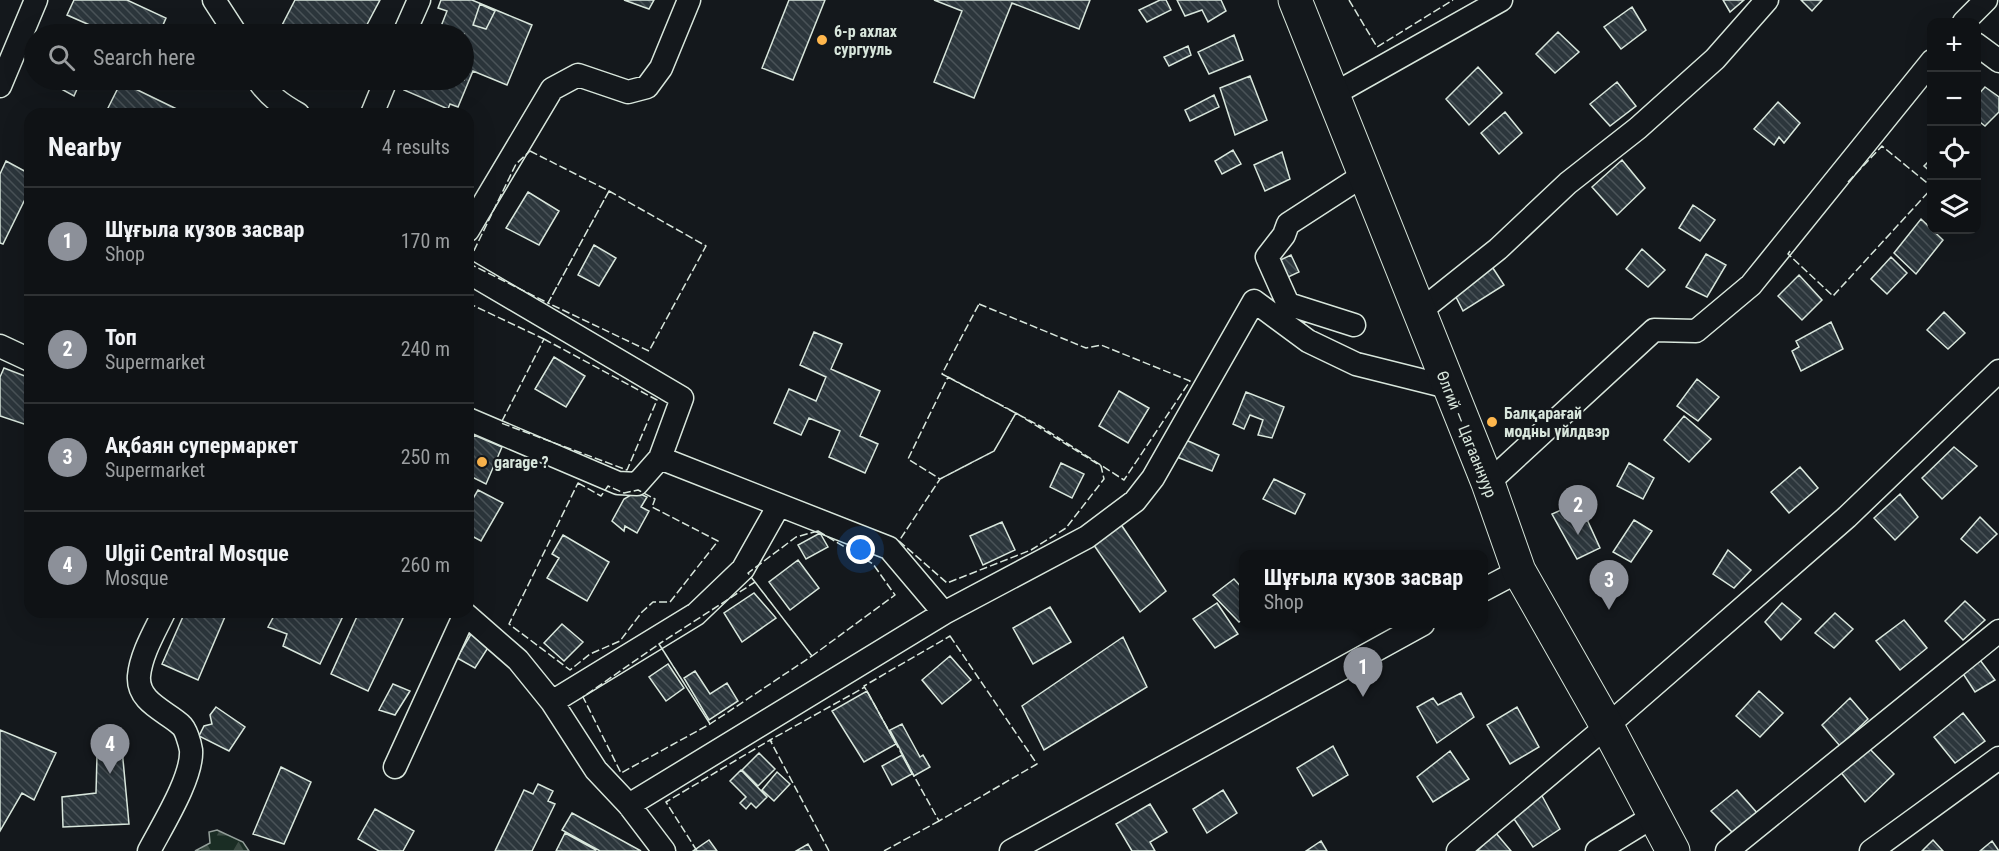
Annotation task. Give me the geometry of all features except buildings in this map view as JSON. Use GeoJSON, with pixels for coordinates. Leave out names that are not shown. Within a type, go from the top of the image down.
{"type":"FeatureCollection","features":[{"type":"Feature","properties":{"kind":"highway","name":"Өлгий — Цагааннуур"},"geometry":{"type":"LineString","coordinates":[[1295,0],[1488,483],[1519,571],[1673,851]]}},
{"type":"Feature","properties":{"kind":"street"},"geometry":{"type":"LineString","coordinates":[[26,24],[36,0]]}},
{"type":"Feature","properties":{"kind":"street"},"geometry":{"type":"LineString","coordinates":[[214,0],[230,24]]}},
{"type":"Feature","properties":{"kind":"street"},"geometry":{"type":"LineString","coordinates":[[408,24],[419,0]]}},
{"type":"Feature","properties":{"kind":"street"},"geometry":{"type":"LineString","coordinates":[[474,213],[552,89],[578,75],[628,92],[647,87],[661,68],[689,0]]}},
{"type":"Feature","properties":{"kind":"street"},"geometry":{"type":"LineString","coordinates":[[1334,94],[1501,0]]}},
{"type":"Feature","properties":{"kind":"street"},"geometry":{"type":"LineString","coordinates":[[1419,312],[1498,249],[1568,183],[1655,113],[1715,59],[1767,0]]}},
{"type":"Feature","properties":{"kind":"street"},"geometry":{"type":"LineString","coordinates":[[1968,18],[1986,0]]}},
{"type":"Feature","properties":{"kind":"street"},"geometry":{"type":"LineString","coordinates":[[0,86],[24,29]]}},
{"type":"Feature","properties":{"kind":"street"},"geometry":{"type":"LineString","coordinates":[[1981,47],[1999,61]]}},
{"type":"Feature","properties":{"kind":"street"},"geometry":{"type":"LineString","coordinates":[[1488,483],[1654,330],[1696,331],[1751,285],[1927,67]]}},
{"type":"Feature","properties":{"kind":"street"},"geometry":{"type":"LineString","coordinates":[[265,90],[288,108]]}},
{"type":"Feature","properties":{"kind":"street"},"geometry":{"type":"LineString","coordinates":[[374,108],[382,90]]}},
{"type":"Feature","properties":{"kind":"street"},"geometry":{"type":"LineString","coordinates":[[1354,325],[1288,304],[1267,256],[1284,235],[1288,224],[1356,180]]}},
{"type":"Feature","properties":{"kind":"street"},"geometry":{"type":"LineString","coordinates":[[474,276],[682,398],[660,458],[637,484],[618,483],[474,421]]}},
{"type":"Feature","properties":{"kind":"street"},"geometry":{"type":"LineString","coordinates":[[629,805],[944,613],[1087,537],[1135,501],[1153,478],[1254,301],[1308,341],[1356,364],[1448,387]]}},
{"type":"Feature","properties":{"kind":"street"},"geometry":{"type":"LineString","coordinates":[[0,346],[24,357]]}},
{"type":"Feature","properties":{"kind":"street"},"geometry":{"type":"LineString","coordinates":[[1458,851],[1847,517],[1999,371]]}},
{"type":"Feature","properties":{"kind":"street"},"geometry":{"type":"LineString","coordinates":[[660,458],[889,549],[944,613]]}},
{"type":"Feature","properties":{"kind":"street"},"geometry":{"type":"LineString","coordinates":[[552,702],[696,614],[743,569],[779,505]]}},
{"type":"Feature","properties":{"kind":"street"},"geometry":{"type":"LineString","coordinates":[[1488,587],[1519,571]]}},
{"type":"Feature","properties":{"kind":"street"},"geometry":{"type":"LineString","coordinates":[[149,851],[184,783],[191,751],[183,726],[145,697],[138,677],[146,650],[161,618]]}},
{"type":"Feature","properties":{"kind":"street"},"geometry":{"type":"LineString","coordinates":[[395,767],[462,618]]}},
{"type":"Feature","properties":{"kind":"street"},"geometry":{"type":"LineString","coordinates":[[470,618],[518,660],[552,702],[596,770],[629,805],[664,851]]}},
{"type":"Feature","properties":{"kind":"street"},"geometry":{"type":"LineString","coordinates":[[1011,851],[1416,628]]}},
{"type":"Feature","properties":{"kind":"street"},"geometry":{"type":"LineString","coordinates":[[1727,851],[1999,630]]}},
{"type":"Feature","properties":{"kind":"street"},"geometry":{"type":"LineString","coordinates":[[1871,851],[1999,758]]}},
{"type":"Feature","properties":{"kind":"street"},"geometry":{"type":"LineString","coordinates":[[1597,851],[1654,816]]}},
{"type":"Feature","properties":{"kind":"green space"},"geometry":{"type":"Polygon","coordinates":[[[217,830],[243,842],[249,851],[195,851],[210,843],[209,832],[217,830]]]}},
{"type":"Feature","properties":{"kind":"fence"},"geometry":{"type":"LineString","coordinates":[[1349,0],[1377,47],[1453,0]]}},
{"type":"Feature","properties":{"kind":"fence"},"geometry":{"type":"LineString","coordinates":[[1848,182],[1882,146],[1927,183]]}},
{"type":"Feature","properties":{"kind":"fence"},"geometry":{"type":"LineString","coordinates":[[474,266],[548,303],[609,191],[530,151]]}},
{"type":"Feature","properties":{"kind":"fence"},"geometry":{"type":"LineString","coordinates":[[474,251],[516,164],[530,151]]}},
{"type":"Feature","properties":{"kind":"fence"},"geometry":{"type":"LineString","coordinates":[[609,191],[706,246],[649,351],[548,303],[609,191]]}},
{"type":"Feature","properties":{"kind":"fence"},"geometry":{"type":"LineString","coordinates":[[1790,251],[1788,254],[1833,296],[1927,193]]}},
{"type":"Feature","properties":{"kind":"fence"},"geometry":{"type":"LineString","coordinates":[[979,304],[1086,348],[1101,345],[1190,381],[1124,480],[1040,426],[942,374],[979,304]]}},
{"type":"Feature","properties":{"kind":"fence"},"geometry":{"type":"LineString","coordinates":[[474,306],[544,339],[543,342]]}},
{"type":"Feature","properties":{"kind":"fence"},"geometry":{"type":"LineString","coordinates":[[544,339],[657,400],[627,470],[501,423],[544,339]]}},
{"type":"Feature","properties":{"kind":"fence"},"geometry":{"type":"LineString","coordinates":[[948,377],[1016,413],[994,451],[940,479],[908,459],[948,377]]}},
{"type":"Feature","properties":{"kind":"fence"},"geometry":{"type":"LineString","coordinates":[[1016,413],[1101,466],[1104,479],[1066,528],[1031,550],[947,583],[899,541],[940,479],[994,451],[1016,413]]}},
{"type":"Feature","properties":{"kind":"fence"},"geometry":{"type":"LineString","coordinates":[[578,483],[601,496],[608,486],[624,493],[638,490],[655,499],[652,507],[718,541],[670,602],[653,602],[642,612],[620,641],[590,654],[570,670],[509,624],[578,483]]}},
{"type":"Feature","properties":{"kind":"fence"},"geometry":{"type":"LineString","coordinates":[[818,531],[873,564],[895,595],[812,656],[748,573],[796,537],[818,531]]}},
{"type":"Feature","properties":{"kind":"fence"},"geometry":{"type":"LineString","coordinates":[[755,582],[812,656],[710,724],[659,644],[755,582]]}},
{"type":"Feature","properties":{"kind":"fence"},"geometry":{"type":"LineString","coordinates":[[950,636],[1037,764],[939,821],[864,686],[950,636]]}},
{"type":"Feature","properties":{"kind":"fence"},"geometry":{"type":"LineString","coordinates":[[659,644],[710,724],[621,773],[583,697],[659,644]]}},
{"type":"Feature","properties":{"kind":"fence"},"geometry":{"type":"LineString","coordinates":[[829,851],[770,740],[865,687]]}},
{"type":"Feature","properties":{"kind":"fence"},"geometry":{"type":"LineString","coordinates":[[697,851],[666,802],[770,740],[772,742]]}},
{"type":"Feature","properties":{"kind":"fence"},"geometry":{"type":"LineString","coordinates":[[884,851],[939,821]]}},
{"type":"Feature","properties":{"kind":"place","name":"6-р ахлах сургууль"},"geometry":{"type":"Point","coordinates":[822,40]}},
{"type":"Feature","properties":{"kind":"place","name":"Балқарағай модны үйлдвэр"},"geometry":{"type":"Point","coordinates":[1492,422]}},
{"type":"Feature","properties":{"kind":"place","name":"garage ?"},"geometry":{"type":"Point","coordinates":[482,462]}},
{"type":"Feature","properties":{"kind":"place","name":"Топ"},"geometry":{"type":"Point","coordinates":[1578,535]}},
{"type":"Feature","properties":{"kind":"place","name":"Ақбаян супермаркет"},"geometry":{"type":"Point","coordinates":[1609,610]}},
{"type":"Feature","properties":{"kind":"place","name":"Шұғыла кузов засвар"},"geometry":{"type":"Point","coordinates":[1363,697]}},
{"type":"Feature","properties":{"kind":"place","name":"Ulgii Central Mosque"},"geometry":{"type":"Point","coordinates":[110,774]}}]}
